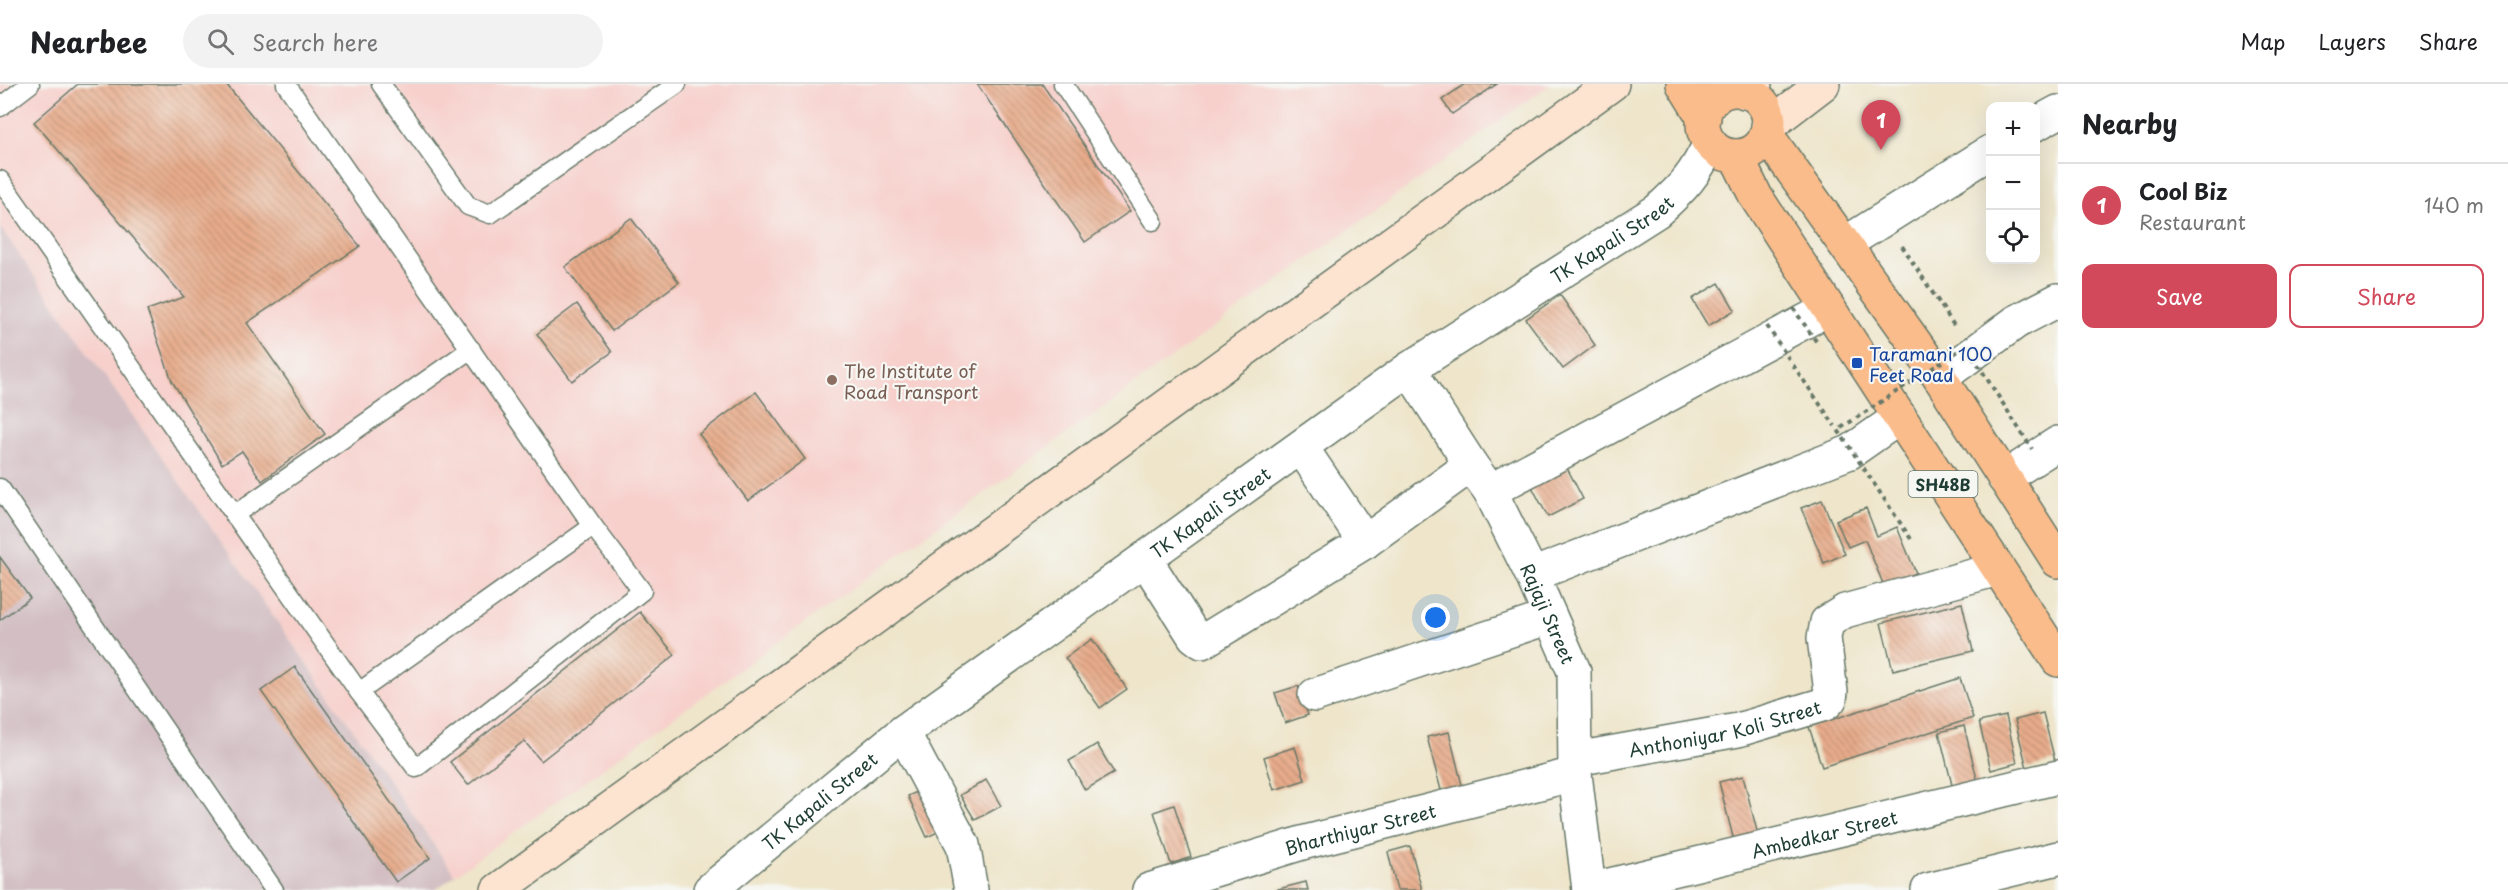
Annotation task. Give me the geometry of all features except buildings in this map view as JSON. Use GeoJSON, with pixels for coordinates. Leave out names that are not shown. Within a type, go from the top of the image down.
{"type":"FeatureCollection","features":[{"type":"Feature","properties":{"kind":"main road"},"geometry":{"type":"LineString","coordinates":[[1683,84],[1828,309]]}},
{"type":"Feature","properties":{"kind":"main road"},"geometry":{"type":"LineString","coordinates":[[1767,130],[1758,147],[1744,154],[1717,139],[1706,109],[1717,96],[1725,92],[1745,88],[1754,96],[1765,109],[1767,130],[1846,243]]}},
{"type":"Feature","properties":{"kind":"main road","name":"SH48B"},"geometry":{"type":"LineString","coordinates":[[1846,243],[1940,378],[2058,561]]}},
{"type":"Feature","properties":{"kind":"main road","name":"SH48B"},"geometry":{"type":"LineString","coordinates":[[1828,309],[2058,660]]}},
{"type":"Feature","properties":{"kind":"street"},"geometry":{"type":"LineString","coordinates":[[498,890],[1612,84]]}},
{"type":"Feature","properties":{"kind":"street"},"geometry":{"type":"LineString","coordinates":[[1767,130],[1823,84]]}},
{"type":"Feature","properties":{"kind":"street"},"geometry":{"type":"LineString","coordinates":[[2040,122],[2058,112]]}},
{"type":"Feature","properties":{"kind":"street","name":"TK Kapali Street"},"geometry":{"type":"LineString","coordinates":[[710,890],[903,732],[1409,369],[1657,211],[1685,186],[1717,139]]}},
{"type":"Feature","properties":{"kind":"street"},"geometry":{"type":"LineString","coordinates":[[1846,243],[1986,155]]}},
{"type":"Feature","properties":{"kind":"street"},"geometry":{"type":"LineString","coordinates":[[1940,378],[2016,322],[2058,300]]}},
{"type":"Feature","properties":{"kind":"street"},"geometry":{"type":"LineString","coordinates":[[1490,491],[1828,309]]}},
{"type":"Feature","properties":{"kind":"street","name":"Rajaji Street"},"geometry":{"type":"LineString","coordinates":[[1409,369],[1490,491],[1532,575],[1574,671],[1576,767],[1589,890]]}},
{"type":"Feature","properties":{"kind":"street"},"geometry":{"type":"LineString","coordinates":[[1532,575],[1850,452],[1900,417]]}},
{"type":"Feature","properties":{"kind":"street"},"geometry":{"type":"LineString","coordinates":[[2004,478],[2045,446]]}},
{"type":"Feature","properties":{"kind":"street"},"geometry":{"type":"LineString","coordinates":[[1301,447],[1365,542]]}},
{"type":"Feature","properties":{"kind":"street"},"geometry":{"type":"LineString","coordinates":[[1144,560],[1194,636],[1202,642],[1365,542],[1471,465]]}},
{"type":"Feature","properties":{"kind":"street","name":"Anthoniyar Koli Street"},"geometry":{"type":"LineString","coordinates":[[1576,767],[1738,730],[1825,704],[1830,699],[1831,692],[1824,638],[1827,622],[1845,611],[1998,569]]}},
{"type":"Feature","properties":{"kind":"street"},"geometry":{"type":"LineString","coordinates":[[1315,695],[1551,617]]}},
{"type":"Feature","properties":{"kind":"street"},"geometry":{"type":"LineString","coordinates":[[903,732],[963,845],[970,890]]}},
{"type":"Feature","properties":{"kind":"street","name":"Bharthiyar Street"},"geometry":{"type":"LineString","coordinates":[[1149,890],[1302,843],[1576,767]]}},
{"type":"Feature","properties":{"kind":"street","name":"Ambedkar Street"},"geometry":{"type":"LineString","coordinates":[[1589,890],[2058,777]]}},
{"type":"Feature","properties":{"kind":"street"},"geometry":{"type":"LineString","coordinates":[[1928,890],[2058,858]]}},
{"type":"Feature","properties":{"kind":"lane"},"geometry":{"type":"LineString","coordinates":[[0,107],[30,84]]}},
{"type":"Feature","properties":{"kind":"lane"},"geometry":{"type":"LineString","coordinates":[[0,180],[359,692],[416,768],[642,591],[593,526],[286,84]]}},
{"type":"Feature","properties":{"kind":"lane"},"geometry":{"type":"LineString","coordinates":[[381,84],[468,206],[490,214],[677,84]]}},
{"type":"Feature","properties":{"kind":"lane"},"geometry":{"type":"LineString","coordinates":[[1063,84],[1153,221]]}},
{"type":"Feature","properties":{"kind":"lane"},"geometry":{"type":"LineString","coordinates":[[234,515],[471,349]]}},
{"type":"Feature","properties":{"kind":"lane"},"geometry":{"type":"LineString","coordinates":[[0,488],[274,890]]}},
{"type":"Feature","properties":{"kind":"lane"},"geometry":{"type":"LineString","coordinates":[[359,692],[593,526]]}},
{"type":"Feature","properties":{"kind":"path"},"geometry":{"type":"LineString","coordinates":[[1793,308],[1818,344]]}},
{"type":"Feature","properties":{"kind":"path"},"geometry":{"type":"LineString","coordinates":[[1767,326],[1911,539]]}},
{"type":"Feature","properties":{"kind":"path"},"geometry":{"type":"LineString","coordinates":[[1838,430],[1966,346],[2045,446]]}},
{"type":"Feature","properties":{"kind":"shaded area"},"geometry":{"type":"Polygon","coordinates":[[[0,84],[1551,84],[455,875],[0,227],[0,84]]]}},
{"type":"Feature","properties":{"kind":"shaded area"},"geometry":{"type":"Polygon","coordinates":[[[0,227],[455,875],[435,890],[0,890],[0,227]]]}},
{"type":"Feature","properties":{"kind":"place","name":"Cool Biz"},"geometry":{"type":"Point","coordinates":[1881,150]}},
{"type":"Feature","properties":{"kind":"place","name":"Taramani 100 Feet Road"},"geometry":{"type":"Point","coordinates":[1857,363]}},
{"type":"Feature","properties":{"kind":"place","name":"The Institute of Road Transport"},"geometry":{"type":"Point","coordinates":[832,380]}}]}
